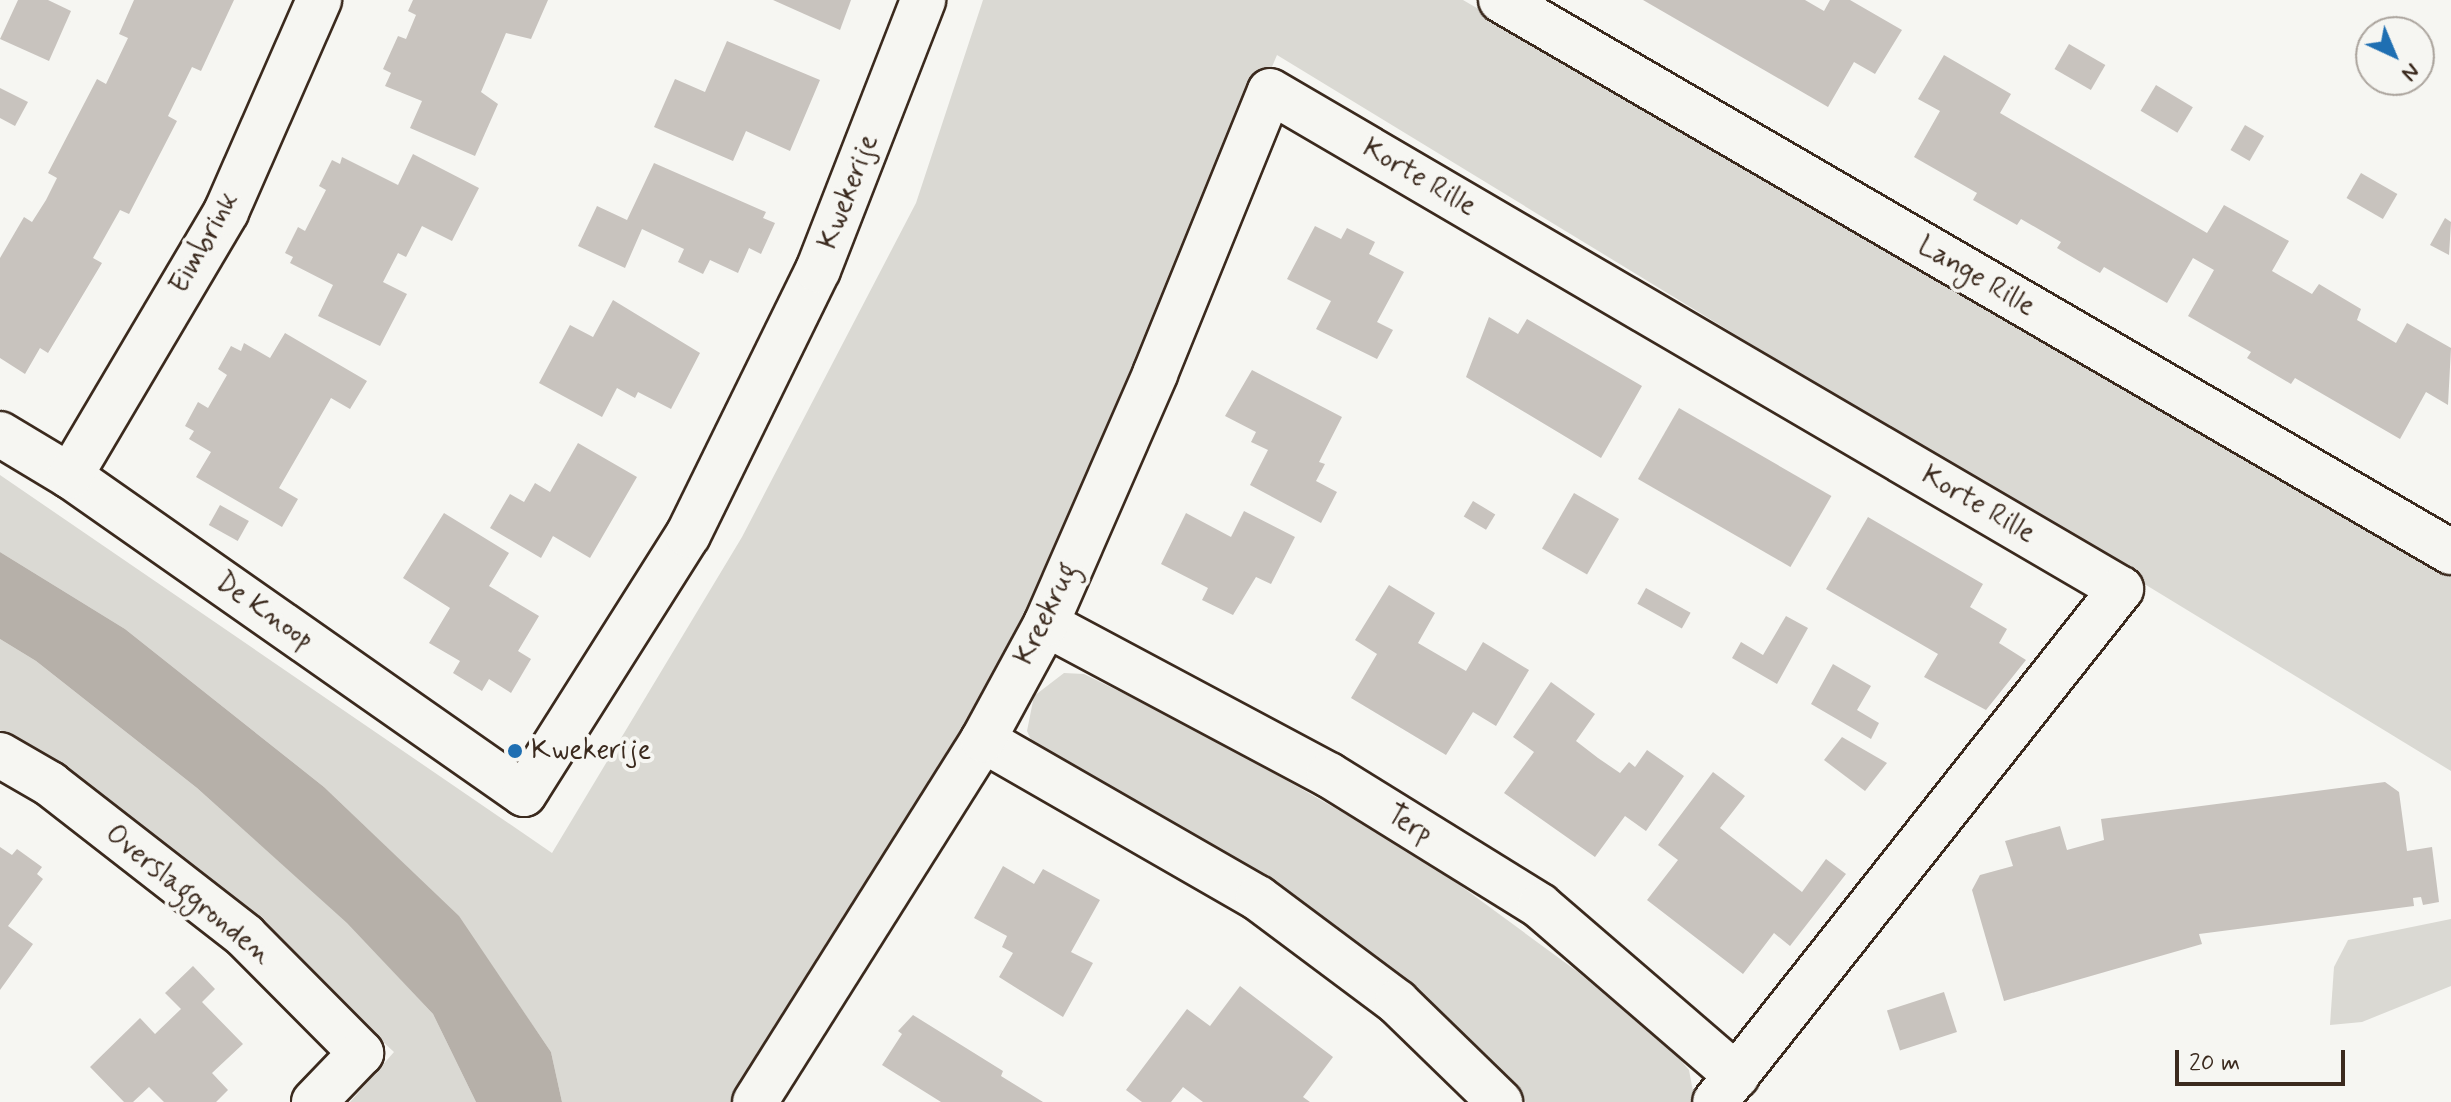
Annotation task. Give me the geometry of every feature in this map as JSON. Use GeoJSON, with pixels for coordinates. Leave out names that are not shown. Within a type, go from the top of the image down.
{"type":"FeatureCollection","features":[{"type":"Feature","properties":{"kind":"street","name":"Eimbrink"},"geometry":{"type":"LineString","coordinates":[[70,476],[226,212],[319,0]]}},
{"type":"Feature","properties":{"kind":"street","name":"Kwekerije"},"geometry":{"type":"LineString","coordinates":[[524,794],[688,535],[818,270],[923,0]]}},
{"type":"Feature","properties":{"kind":"street","name":"Lange Rille"},"geometry":{"type":"LineString","coordinates":[[1501,0],[2451,552]]}},
{"type":"Feature","properties":{"kind":"street","name":"Kreekrug"},"geometry":{"type":"LineString","coordinates":[[755,1102],[983,740],[1046,624],[1155,374],[1270,91]]}},
{"type":"Feature","properties":{"kind":"street","name":"Korte Rille"},"geometry":{"type":"LineString","coordinates":[[1270,91],[2121,589],[1726,1089]]}},
{"type":"Feature","properties":{"kind":"street","name":"De Knoop"},"geometry":{"type":"LineString","coordinates":[[0,434],[70,476],[524,794]]}},
{"type":"Feature","properties":{"kind":"street","name":"Terp"},"geometry":{"type":"LineString","coordinates":[[1046,624],[1329,775],[1540,906],[1726,1089]]}},
{"type":"Feature","properties":{"kind":"street"},"geometry":{"type":"LineString","coordinates":[[983,740],[1258,898],[1397,1002],[1500,1102]]}},
{"type":"Feature","properties":{"kind":"street","name":"Overslaggronden"},"geometry":{"type":"LineString","coordinates":[[0,755],[50,784],[245,936],[361,1053],[314,1102]]}},
{"type":"Feature","properties":{"kind":"shaded area"},"geometry":{"type":"Polygon","coordinates":[[[983,0],[1463,0],[2451,572],[2451,771],[1277,55],[997,715],[742,1102],[562,1102],[551,1052],[458,916],[324,787],[125,629],[0,552],[0,475],[552,853],[742,537],[916,203],[983,0]]]}},
{"type":"Feature","properties":{"kind":"shaded area"},"geometry":{"type":"Polygon","coordinates":[[[0,552],[125,629],[324,787],[459,916],[551,1052],[562,1102],[476,1102],[433,1014],[347,923],[197,788],[36,661],[0,639],[0,552]]]}},
{"type":"Feature","properties":{"kind":"shaded area"},"geometry":{"type":"Polygon","coordinates":[[[0,639],[36,661],[197,788],[348,923],[433,1014],[476,1102],[350,1102],[394,1052],[271,939],[55,767],[0,730],[0,639]]]}},
{"type":"Feature","properties":{"kind":"shaded area"},"geometry":{"type":"Polygon","coordinates":[[[1064,673],[1084,674],[1200,731],[1424,859],[1578,972],[1678,1057],[1689,1070],[1695,1102],[1526,1102],[1468,1043],[1035,749],[1027,731],[1034,696],[1064,673]]]}},
{"type":"Feature","properties":{"kind":"shaded area"},"geometry":{"type":"Polygon","coordinates":[[[2451,919],[2451,986],[2362,1022],[2330,1025],[2334,967],[2348,940],[2451,919]]]}},
{"type":"Feature","properties":{"kind":"building"},"geometry":{"type":"Polygon","coordinates":[[[18,0],[48,0],[71,11],[49,61],[0,39],[18,0]]]}},
{"type":"Feature","properties":{"kind":"building"},"geometry":{"type":"Polygon","coordinates":[[[134,0],[234,0],[201,71],[192,67],[168,116],[177,121],[129,214],[120,210],[93,258],[102,263],[48,353],[40,348],[25,374],[0,358],[0,258],[24,217],[32,222],[46,200],[57,178],[48,173],[97,79],[106,84],[128,38],[119,34],[134,0]]]}},
{"type":"Feature","properties":{"kind":"building"},"geometry":{"type":"Polygon","coordinates":[[[413,0],[548,0],[531,39],[506,33],[481,92],[498,104],[475,156],[410,128],[422,101],[385,86],[391,73],[383,69],[398,36],[406,39],[416,15],[408,11],[413,0]]]}},
{"type":"Feature","properties":{"kind":"building"},"geometry":{"type":"Polygon","coordinates":[[[773,0],[851,0],[840,30],[773,0]]]}},
{"type":"Feature","properties":{"kind":"building"},"geometry":{"type":"Polygon","coordinates":[[[1643,0],[1805,0],[1824,11],[1830,0],[1850,0],[1902,30],[1875,74],[1854,62],[1828,107],[1643,0]]]}},
{"type":"Feature","properties":{"kind":"building"},"geometry":{"type":"Polygon","coordinates":[[[727,41],[820,80],[790,151],[746,131],[733,161],[654,127],[675,79],[705,92],[727,41]]]}},
{"type":"Feature","properties":{"kind":"building"},"geometry":{"type":"Polygon","coordinates":[[[2069,44],[2105,65],[2091,90],[2054,69],[2069,44]]]}},
{"type":"Feature","properties":{"kind":"building"},"geometry":{"type":"Polygon","coordinates":[[[1944,55],[2011,94],[2000,113],[2207,233],[2224,205],[2289,241],[2272,271],[2312,294],[2319,284],[2361,309],[2357,320],[2396,343],[2407,323],[2451,348],[2448,405],[2426,392],[2400,439],[2295,378],[2291,384],[2247,358],[2251,352],[2188,316],[2214,270],[2193,258],[2167,303],[2104,267],[2100,273],[2079,261],[2057,248],[2061,242],[2021,219],[2017,225],[1973,200],[1977,193],[1914,157],[1940,111],[1918,99],[1944,55]]]}},
{"type":"Feature","properties":{"kind":"building"},"geometry":{"type":"Polygon","coordinates":[[[2156,85],[2193,107],[2177,133],[2141,111],[2156,85]]]}},
{"type":"Feature","properties":{"kind":"building"},"geometry":{"type":"Polygon","coordinates":[[[0,88],[28,102],[15,126],[0,118],[0,88]]]}},
{"type":"Feature","properties":{"kind":"building"},"geometry":{"type":"Polygon","coordinates":[[[2245,125],[2264,136],[2250,161],[2230,150],[2245,125]]]}},
{"type":"Feature","properties":{"kind":"building"},"geometry":{"type":"Polygon","coordinates":[[[413,154],[479,188],[452,241],[422,226],[406,257],[398,253],[383,282],[407,294],[380,346],[318,316],[333,285],[290,263],[293,257],[285,253],[298,227],[305,231],[326,190],[319,186],[332,160],[340,164],[342,157],[398,185],[413,154]]]}},
{"type":"Feature","properties":{"kind":"building"},"geometry":{"type":"Polygon","coordinates":[[[654,163],[766,212],[763,218],[775,223],[761,254],[749,248],[738,273],[710,260],[703,274],[678,262],[684,249],[642,229],[625,268],[578,246],[597,206],[627,220],[654,163]]]}},
{"type":"Feature","properties":{"kind":"building"},"geometry":{"type":"Polygon","coordinates":[[[2361,173],[2397,194],[2383,219],[2346,198],[2361,173]]]}},
{"type":"Feature","properties":{"kind":"building"},"geometry":{"type":"Polygon","coordinates":[[[2445,218],[2451,222],[2449,255],[2430,245],[2445,218]]]}},
{"type":"Feature","properties":{"kind":"building"},"geometry":{"type":"Polygon","coordinates":[[[1315,226],[1341,239],[1347,228],[1375,242],[1369,254],[1404,272],[1377,322],[1393,330],[1377,359],[1316,329],[1331,301],[1287,279],[1315,226]]]}},
{"type":"Feature","properties":{"kind":"building"},"geometry":{"type":"Polygon","coordinates":[[[613,300],[700,353],[671,409],[638,392],[635,398],[617,388],[602,417],[539,383],[570,325],[593,337],[613,300]]]}},
{"type":"Feature","properties":{"kind":"building"},"geometry":{"type":"Polygon","coordinates":[[[1489,317],[1518,334],[1527,319],[1642,386],[1601,458],[1466,377],[1489,317]]]}},
{"type":"Feature","properties":{"kind":"building"},"geometry":{"type":"Polygon","coordinates":[[[285,333],[367,381],[350,409],[331,398],[279,488],[298,499],[282,527],[196,477],[211,452],[189,439],[194,431],[185,426],[198,402],[208,408],[227,375],[218,369],[231,346],[241,351],[244,343],[270,358],[285,333]]]}},
{"type":"Feature","properties":{"kind":"building"},"geometry":{"type":"Polygon","coordinates":[[[1252,370],[1342,417],[1319,462],[1325,464],[1316,481],[1337,492],[1321,523],[1250,485],[1268,450],[1251,442],[1256,432],[1225,416],[1252,370]]]}},
{"type":"Feature","properties":{"kind":"building"},"geometry":{"type":"Polygon","coordinates":[[[1679,408],[1831,496],[1790,567],[1638,479],[1679,408]]]}},
{"type":"Feature","properties":{"kind":"building"},"geometry":{"type":"Polygon","coordinates":[[[578,443],[637,477],[590,558],[553,536],[541,558],[490,528],[510,494],[524,502],[535,483],[550,492],[578,443]]]}},
{"type":"Feature","properties":{"kind":"building"},"geometry":{"type":"Polygon","coordinates":[[[1574,493],[1619,519],[1587,574],[1542,548],[1574,493]]]}},
{"type":"Feature","properties":{"kind":"building"},"geometry":{"type":"Polygon","coordinates":[[[1473,501],[1495,514],[1486,530],[1464,516],[1473,501]]]}},
{"type":"Feature","properties":{"kind":"building"},"geometry":{"type":"Polygon","coordinates":[[[220,505],[249,521],[238,541],[209,525],[220,505]]]}},
{"type":"Feature","properties":{"kind":"building"},"geometry":{"type":"Polygon","coordinates":[[[1244,511],[1295,537],[1271,584],[1256,577],[1233,615],[1202,600],[1208,588],[1161,564],[1186,513],[1231,537],[1244,511]]]}},
{"type":"Feature","properties":{"kind":"building"},"geometry":{"type":"Polygon","coordinates":[[[444,513],[509,553],[489,586],[539,616],[518,651],[531,659],[511,693],[489,679],[482,691],[453,673],[460,661],[429,643],[450,608],[403,578],[444,513]]]}},
{"type":"Feature","properties":{"kind":"building"},"geometry":{"type":"Polygon","coordinates":[[[1868,517],[1983,584],[1970,607],[2007,629],[1999,643],[2026,660],[1986,710],[1924,677],[1938,654],[1826,589],[1868,517]]]}},
{"type":"Feature","properties":{"kind":"building"},"geometry":{"type":"Polygon","coordinates":[[[1389,585],[1435,613],[1418,643],[1466,671],[1483,642],[1529,670],[1496,726],[1473,712],[1446,755],[1351,698],[1377,654],[1355,640],[1389,585]]]}},
{"type":"Feature","properties":{"kind":"building"},"geometry":{"type":"Polygon","coordinates":[[[1646,588],[1691,613],[1682,628],[1637,604],[1646,588]]]}},
{"type":"Feature","properties":{"kind":"building"},"geometry":{"type":"Polygon","coordinates":[[[1786,616],[1808,628],[1777,684],[1732,658],[1741,642],[1763,655],[1786,616]]]}},
{"type":"Feature","properties":{"kind":"building"},"geometry":{"type":"Polygon","coordinates":[[[1833,664],[1871,686],[1857,710],[1879,723],[1871,739],[1811,704],[1833,664]]]}},
{"type":"Feature","properties":{"kind":"building"},"geometry":{"type":"Polygon","coordinates":[[[1551,682],[1595,714],[1576,741],[1598,758],[1620,773],[1629,762],[1635,767],[1647,750],[1684,776],[1646,831],[1625,816],[1595,857],[1504,793],[1534,752],[1513,737],[1551,682]]]}},
{"type":"Feature","properties":{"kind":"building"},"geometry":{"type":"Polygon","coordinates":[[[1842,737],[1887,763],[1865,791],[1824,760],[1842,737]]]}},
{"type":"Feature","properties":{"kind":"building"},"geometry":{"type":"Polygon","coordinates":[[[1713,772],[1745,796],[1720,828],[1802,892],[1826,859],[1846,874],[1790,946],[1774,933],[1743,974],[1647,900],[1678,860],[1658,845],[1713,772]]]}},
{"type":"Feature","properties":{"kind":"building"},"geometry":{"type":"Polygon","coordinates":[[[2385,782],[2399,792],[2407,851],[2432,847],[2439,902],[2423,905],[2421,897],[2413,898],[2414,906],[2199,934],[2202,944],[2004,1001],[1972,890],[1980,875],[2013,866],[2005,841],[2060,826],[2067,850],[2104,840],[2101,819],[2385,782]]]}},
{"type":"Feature","properties":{"kind":"building"},"geometry":{"type":"Polygon","coordinates":[[[0,847],[12,855],[17,849],[42,867],[37,874],[43,879],[8,926],[33,944],[0,990],[0,847]]]}},
{"type":"Feature","properties":{"kind":"building"},"geometry":{"type":"Polygon","coordinates":[[[1003,866],[1034,884],[1043,869],[1100,900],[1071,952],[1093,963],[1063,1017],[999,977],[1013,953],[1002,947],[1007,936],[974,918],[1003,866]]]}},
{"type":"Feature","properties":{"kind":"building"},"geometry":{"type":"Polygon","coordinates":[[[193,966],[215,989],[202,1002],[243,1044],[212,1073],[228,1090],[216,1102],[164,1102],[149,1087],[133,1102],[124,1102],[90,1067],[140,1018],[155,1034],[181,1009],[165,993],[193,966]]]}},
{"type":"Feature","properties":{"kind":"building"},"geometry":{"type":"Polygon","coordinates":[[[1240,986],[1333,1057],[1303,1097],[1310,1102],[1203,1102],[1183,1087],[1171,1102],[1142,1102],[1126,1090],[1187,1009],[1210,1026],[1240,986]]]}},
{"type":"Feature","properties":{"kind":"building"},"geometry":{"type":"Polygon","coordinates":[[[1944,992],[1957,1032],[1900,1050],[1887,1011],[1944,992]]]}},
{"type":"Feature","properties":{"kind":"building"},"geometry":{"type":"Polygon","coordinates":[[[913,1015],[1003,1071],[1001,1076],[1043,1102],[941,1102],[882,1065],[902,1034],[898,1031],[913,1015]]]}},
{"type":"Feature","properties":{"kind":"place","name":"Kwekerije"},"geometry":{"type":"Point","coordinates":[515,751]}}]}
